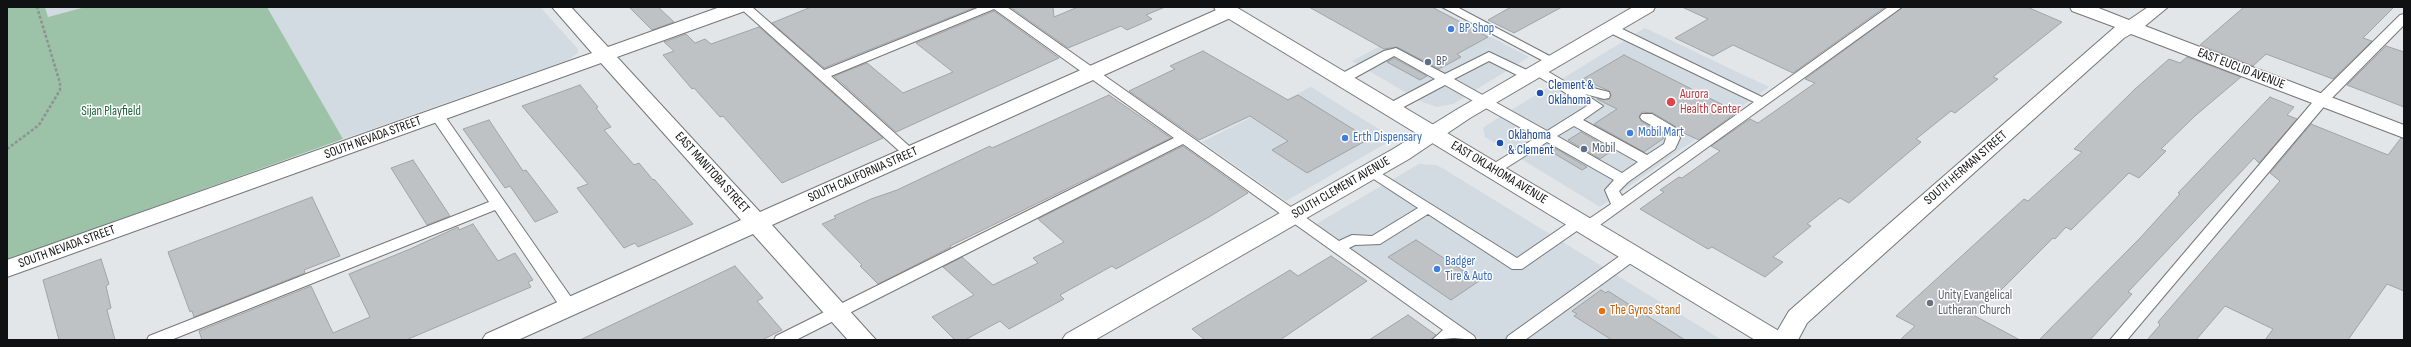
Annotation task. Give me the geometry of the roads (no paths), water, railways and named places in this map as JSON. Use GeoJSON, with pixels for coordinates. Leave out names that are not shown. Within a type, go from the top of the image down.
{"type":"FeatureCollection","features":[{"type":"Feature","properties":{"kind":"street","name":"EAST MANITOBA STREET"},"geometry":{"type":"LineString","coordinates":[[561,7],[863,340]]}},
{"type":"Feature","properties":{"kind":"street","name":"SOUTH NEVADA STREET"},"geometry":{"type":"LineString","coordinates":[[7,269],[738,7]]}},
{"type":"Feature","properties":{"kind":"street","name":"SOUTH CLEMENT AVENUE"},"geometry":{"type":"LineString","coordinates":[[1075,340],[1371,171],[1434,134],[1485,101],[1646,7]]}},
{"type":"Feature","properties":{"kind":"street","name":"EAST EUCLID AVENUE"},"geometry":{"type":"LineString","coordinates":[[2079,7],[2404,132]]}},
{"type":"Feature","properties":{"kind":"street","name":"SOUTH HERMAN STREET"},"geometry":{"type":"LineString","coordinates":[[1785,340],[1798,316],[2117,34],[2159,7]]}},
{"type":"Feature","properties":{"kind":"street","name":"SOUTH CALIFORNIA STREET"},"geometry":{"type":"LineString","coordinates":[[495,340],[1092,73],[1227,9]]}},
{"type":"Feature","properties":{"kind":"street","name":"EAST OKLAHOMA AVENUE"},"geometry":{"type":"LineString","coordinates":[[1227,9],[1775,340]]}},
{"type":"Feature","properties":{"kind":"lane"},"geometry":{"type":"LineString","coordinates":[[745,7],[911,154]]}},
{"type":"Feature","properties":{"kind":"lane"},"geometry":{"type":"LineString","coordinates":[[822,75],[990,7]]}},
{"type":"Feature","properties":{"kind":"lane"},"geometry":{"type":"LineString","coordinates":[[999,7],[1468,340]]}},
{"type":"Feature","properties":{"kind":"lane"},"geometry":{"type":"LineString","coordinates":[[1448,7],[1596,106],[1493,170]]}},
{"type":"Feature","properties":{"kind":"lane"},"geometry":{"type":"LineString","coordinates":[[1371,171],[1517,265],[1620,205],[1896,7]]}},
{"type":"Feature","properties":{"kind":"lane"},"geometry":{"type":"LineString","coordinates":[[2118,340],[2322,100],[2404,18]]}},
{"type":"Feature","properties":{"kind":"lane"},"geometry":{"type":"LineString","coordinates":[[1610,28],[1763,102]]}},
{"type":"Feature","properties":{"kind":"lane"},"geometry":{"type":"LineString","coordinates":[[1342,78],[1392,52],[1396,52],[1623,179]]}},
{"type":"Feature","properties":{"kind":"lane"},"geometry":{"type":"LineString","coordinates":[[1391,108],[1444,78],[1489,56],[1540,69]]}},
{"type":"Feature","properties":{"kind":"lane"},"geometry":{"type":"LineString","coordinates":[[1564,85],[1604,95]]}},
{"type":"Feature","properties":{"kind":"lane"},"geometry":{"type":"LineString","coordinates":[[437,115],[569,307]]}},
{"type":"Feature","properties":{"kind":"lane"},"geometry":{"type":"LineString","coordinates":[[1620,205],[1612,190],[1623,179],[1670,146],[1673,138],[1669,130],[1647,117]]}},
{"type":"Feature","properties":{"kind":"lane"},"geometry":{"type":"LineString","coordinates":[[1573,120],[1649,162]]}},
{"type":"Feature","properties":{"kind":"lane"},"geometry":{"type":"LineString","coordinates":[[782,340],[1184,138]]}},
{"type":"Feature","properties":{"kind":"lane"},"geometry":{"type":"LineString","coordinates":[[154,340],[497,204]]}},
{"type":"Feature","properties":{"kind":"lane"},"geometry":{"type":"LineString","coordinates":[[1339,248],[1352,240],[1375,241],[1428,208]]}},
{"type":"Feature","properties":{"kind":"lane"},"geometry":{"type":"LineString","coordinates":[[1514,340],[1633,254]]}},
{"type":"Feature","properties":{"kind":"lane"},"geometry":{"type":"LineString","coordinates":[[1440,340],[1454,330]]}},
{"type":"Feature","properties":{"kind":"place","name":"BP Shop"},"geometry":{"type":"Point","coordinates":[1451,29]}},
{"type":"Feature","properties":{"kind":"place","name":"BP"},"geometry":{"type":"Point","coordinates":[1428,62]}},
{"type":"Feature","properties":{"kind":"place","name":"Clement & Oklahoma"},"geometry":{"type":"Point","coordinates":[1540,93]}},
{"type":"Feature","properties":{"kind":"place","name":"Aurora Health Center"},"geometry":{"type":"Point","coordinates":[1671,102]}},
{"type":"Feature","properties":{"kind":"place","name":"Mobil Mart"},"geometry":{"type":"Point","coordinates":[1630,133]}},
{"type":"Feature","properties":{"kind":"place","name":"Erth Dispensary"},"geometry":{"type":"Point","coordinates":[1345,138]}},
{"type":"Feature","properties":{"kind":"place","name":"Oklahoma & Clement"},"geometry":{"type":"Point","coordinates":[1500,143]}},
{"type":"Feature","properties":{"kind":"place","name":"Mobil"},"geometry":{"type":"Point","coordinates":[1584,149]}},
{"type":"Feature","properties":{"kind":"place","name":"Badger Tire & Auto"},"geometry":{"type":"Point","coordinates":[1437,269]}},
{"type":"Feature","properties":{"kind":"place","name":"Unity Evangelical Lutheran Church"},"geometry":{"type":"Point","coordinates":[1930,303]}},
{"type":"Feature","properties":{"kind":"place","name":"The Gyros Stand"},"geometry":{"type":"Point","coordinates":[1602,311]}},
{"type":"Feature","properties":{"kind":"park label","name":"Sijan Playfield"},"geometry":{"type":"Point","coordinates":[111,112]}}]}
